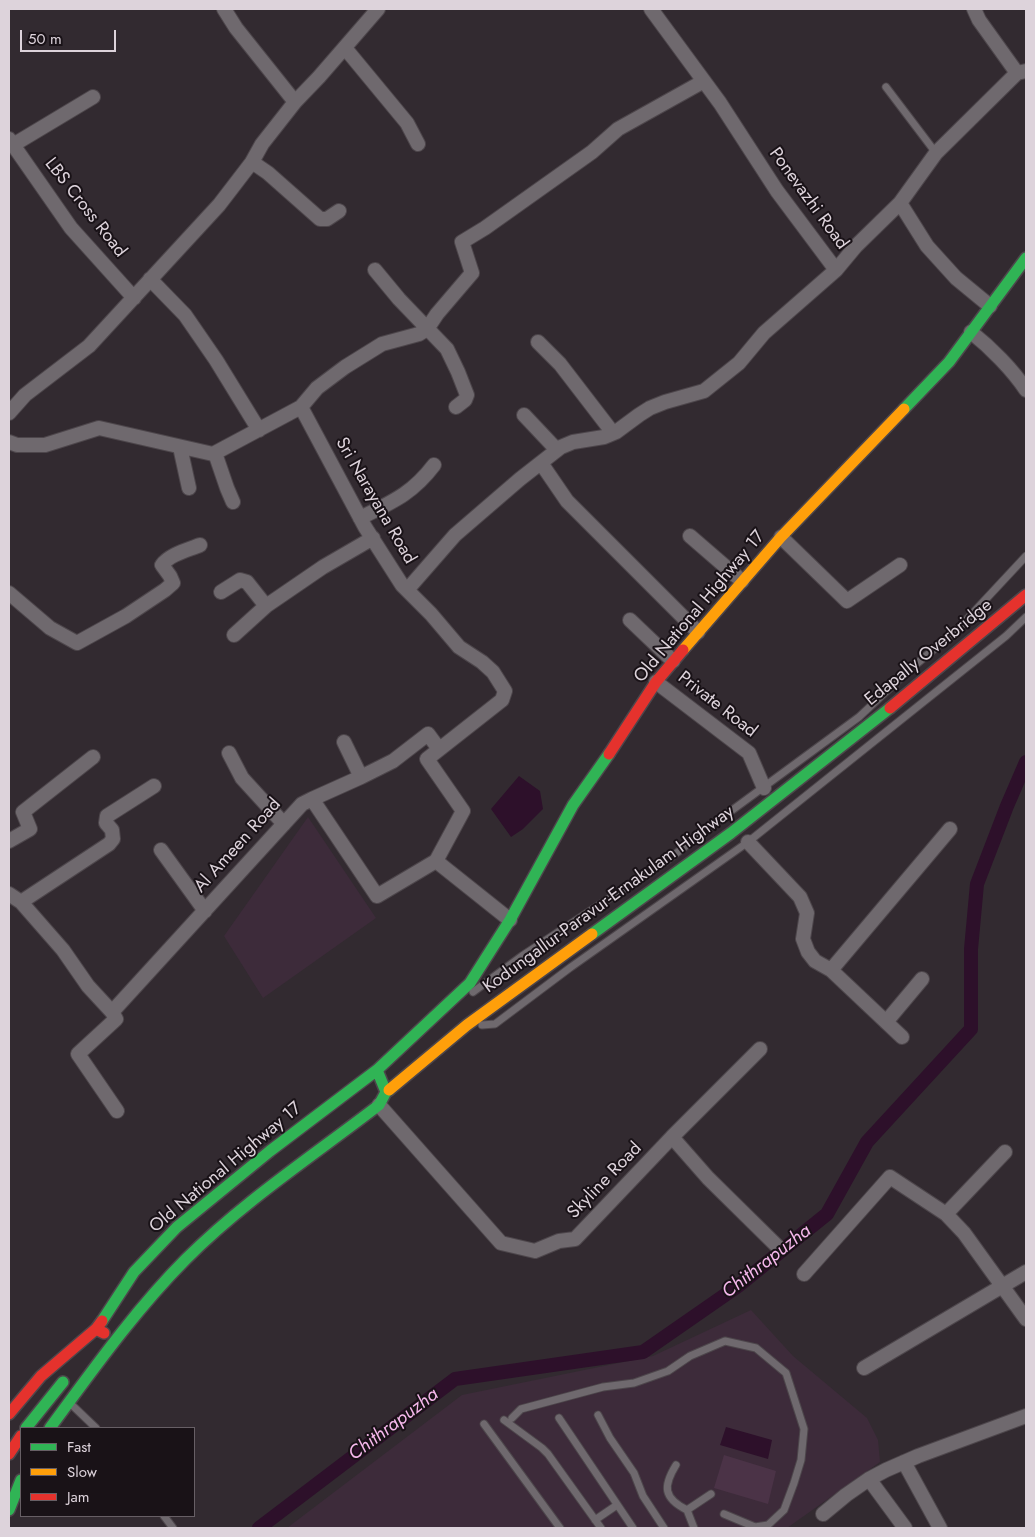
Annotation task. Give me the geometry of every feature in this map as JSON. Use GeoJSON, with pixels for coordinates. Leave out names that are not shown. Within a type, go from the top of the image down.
{"type":"FeatureCollection","features":[{"type":"Feature","properties":{"kind":"main road","name":"Old National Highway 17"},"geometry":{"type":"LineString","coordinates":[[9,1414],[41,1376],[100,1331],[134,1272],[177,1228],[270,1150],[377,1070],[470,983],[510,920],[573,805],[629,725],[656,682],[781,537],[949,362],[1026,258]]}},
{"type":"Feature","properties":{"kind":"main road","name":"Edapally Overbridge"},"geometry":{"type":"LineString","coordinates":[[853,738],[1026,595]]}},
{"type":"Feature","properties":{"kind":"main road","name":"Kodungallur-Paravur-Ernakulam Highway"},"geometry":{"type":"LineString","coordinates":[[51,1427],[136,1315],[168,1279],[199,1247],[251,1202],[386,1092],[403,1073],[732,833],[853,738]]}},
{"type":"Feature","properties":{"kind":"main road"},"geometry":{"type":"LineString","coordinates":[[377,1070],[386,1092]]}},
{"type":"Feature","properties":{"kind":"main road"},"geometry":{"type":"LineString","coordinates":[[175,1254],[232,1204],[333,1125]]}},
{"type":"Feature","properties":{"kind":"main road"},"geometry":{"type":"LineString","coordinates":[[91,1348],[100,1331],[121,1312]]}},
{"type":"Feature","properties":{"kind":"main road"},"geometry":{"type":"LineString","coordinates":[[27,1427],[72,1371]]}},
{"type":"Feature","properties":{"kind":"main road"},"geometry":{"type":"LineString","coordinates":[[9,1454],[20,1438]]}},
{"type":"Feature","properties":{"kind":"main road"},"geometry":{"type":"LineString","coordinates":[[9,1510],[20,1482]]}},
{"type":"Feature","properties":{"kind":"street"},"geometry":{"type":"LineString","coordinates":[[224,9],[236,28],[295,102]]}},
{"type":"Feature","properties":{"kind":"street"},"geometry":{"type":"LineString","coordinates":[[9,413],[25,395],[89,346],[219,205],[252,162],[262,144],[295,102],[378,9]]}},
{"type":"Feature","properties":{"kind":"street","name":"Ponevazhi Road"},"geometry":{"type":"LineString","coordinates":[[651,9],[720,103],[777,191],[836,270],[856,246],[900,203],[936,153],[1022,72]]}},
{"type":"Feature","properties":{"kind":"street"},"geometry":{"type":"LineString","coordinates":[[974,9],[979,20],[1022,72]]}},
{"type":"Feature","properties":{"kind":"street"},"geometry":{"type":"LineString","coordinates":[[344,48],[407,122],[418,144]]}},
{"type":"Feature","properties":{"kind":"street"},"geometry":{"type":"LineString","coordinates":[[9,442],[17,445],[45,445],[99,428],[180,447],[215,453],[301,407],[317,388],[345,366],[382,344],[419,334],[427,328],[472,273],[462,242],[485,228],[592,152],[618,129],[704,81]]}},
{"type":"Feature","properties":{"kind":"street"},"geometry":{"type":"LineString","coordinates":[[11,142],[93,96]]}},
{"type":"Feature","properties":{"kind":"street","name":"LBS Cross Road"},"geometry":{"type":"LineString","coordinates":[[11,142],[72,228],[134,298]]}},
{"type":"Feature","properties":{"kind":"street"},"geometry":{"type":"LineString","coordinates":[[252,162],[268,173],[320,219],[327,219],[339,211]]}},
{"type":"Feature","properties":{"kind":"street"},"geometry":{"type":"LineString","coordinates":[[900,203],[927,246],[956,278],[990,306]]}},
{"type":"Feature","properties":{"kind":"street"},"geometry":{"type":"LineString","coordinates":[[375,270],[399,299],[446,349],[468,395],[456,407]]}},
{"type":"Feature","properties":{"kind":"street"},"geometry":{"type":"LineString","coordinates":[[407,590],[455,535],[561,447],[573,442],[613,434],[650,408],[704,391],[738,363],[764,333],[836,270]]}},
{"type":"Feature","properties":{"kind":"street"},"geometry":{"type":"LineString","coordinates":[[150,279],[184,315],[216,360],[259,430]]}},
{"type":"Feature","properties":{"kind":"street"},"geometry":{"type":"LineString","coordinates":[[971,332],[988,345],[1026,390]]}},
{"type":"Feature","properties":{"kind":"street"},"geometry":{"type":"LineString","coordinates":[[538,342],[560,364],[613,434]]}},
{"type":"Feature","properties":{"kind":"street","name":"Sri Narayana Road"},"geometry":{"type":"LineString","coordinates":[[301,407],[360,518],[402,585],[459,647],[493,672],[505,691],[502,700],[427,759],[463,811],[436,861]]}},
{"type":"Feature","properties":{"kind":"street"},"geometry":{"type":"LineString","coordinates":[[524,415],[557,450]]}},
{"type":"Feature","properties":{"kind":"street"},"geometry":{"type":"LineString","coordinates":[[180,447],[189,488]]}},
{"type":"Feature","properties":{"kind":"street"},"geometry":{"type":"LineString","coordinates":[[215,453],[233,502]]}},
{"type":"Feature","properties":{"kind":"street"},"geometry":{"type":"LineString","coordinates":[[541,462],[567,501],[698,632]]}},
{"type":"Feature","properties":{"kind":"street"},"geometry":{"type":"LineString","coordinates":[[360,518],[408,493],[434,465]]}},
{"type":"Feature","properties":{"kind":"street"},"geometry":{"type":"LineString","coordinates":[[690,536],[742,581]]}},
{"type":"Feature","properties":{"kind":"street"},"geometry":{"type":"LineString","coordinates":[[781,537],[847,601],[900,565]]}},
{"type":"Feature","properties":{"kind":"street"},"geometry":{"type":"LineString","coordinates":[[234,635],[266,606],[323,567],[373,538]]}},
{"type":"Feature","properties":{"kind":"street"},"geometry":{"type":"LineString","coordinates":[[9,594],[50,628],[77,643],[126,616],[165,590],[173,583],[162,565],[177,554],[200,545]]}},
{"type":"Feature","properties":{"kind":"street"},"geometry":{"type":"LineString","coordinates":[[221,592],[240,580],[247,582],[266,606]]}},
{"type":"Feature","properties":{"kind":"street"},"geometry":{"type":"LineString","coordinates":[[630,620],[673,661]]}},
{"type":"Feature","properties":{"kind":"street","name":"Private Road"},"geometry":{"type":"LineString","coordinates":[[656,682],[750,753],[764,788]]}},
{"type":"Feature","properties":{"kind":"street","name":"Al Ameen Road"},"geometry":{"type":"LineString","coordinates":[[117,1111],[78,1054],[116,1019],[112,1012],[302,804],[394,761],[428,734],[440,749]]}},
{"type":"Feature","properties":{"kind":"street"},"geometry":{"type":"LineString","coordinates":[[344,742],[361,778]]}},
{"type":"Feature","properties":{"kind":"street"},"geometry":{"type":"LineString","coordinates":[[229,753],[242,778],[284,824]]}},
{"type":"Feature","properties":{"kind":"street"},"geometry":{"type":"LineString","coordinates":[[9,841],[30,828],[23,812],[93,757]]}},
{"type":"Feature","properties":{"kind":"street"},"geometry":{"type":"LineString","coordinates":[[21,902],[109,844],[113,838],[112,830],[106,823],[107,816],[154,786]]}},
{"type":"Feature","properties":{"kind":"street"},"geometry":{"type":"LineString","coordinates":[[312,799],[377,896],[436,861],[510,920]]}},
{"type":"Feature","properties":{"kind":"street"},"geometry":{"type":"LineString","coordinates":[[831,970],[950,829]]}},
{"type":"Feature","properties":{"kind":"street"},"geometry":{"type":"LineString","coordinates":[[748,842],[800,897],[807,913],[803,939],[808,952],[815,960],[831,970],[902,1037]]}},
{"type":"Feature","properties":{"kind":"street"},"geometry":{"type":"LineString","coordinates":[[162,850],[204,911]]}},
{"type":"Feature","properties":{"kind":"street"},"geometry":{"type":"LineString","coordinates":[[9,894],[21,902],[62,950],[88,986],[112,1012]]}},
{"type":"Feature","properties":{"kind":"street"},"geometry":{"type":"LineString","coordinates":[[886,1022],[922,979]]}},
{"type":"Feature","properties":{"kind":"street","name":"Skyline Road"},"geometry":{"type":"LineString","coordinates":[[376,1100],[501,1243],[535,1251],[558,1241],[575,1239],[672,1137],[760,1049]]}},
{"type":"Feature","properties":{"kind":"street"},"geometry":{"type":"LineString","coordinates":[[672,1137],[708,1178],[778,1247]]}},
{"type":"Feature","properties":{"kind":"street"},"geometry":{"type":"LineString","coordinates":[[946,1214],[1005,1152]]}},
{"type":"Feature","properties":{"kind":"street"},"geometry":{"type":"LineString","coordinates":[[804,1274],[890,1178],[946,1214],[964,1233],[1026,1319]]}},
{"type":"Feature","properties":{"kind":"street"},"geometry":{"type":"LineString","coordinates":[[864,1368],[1026,1272]]}},
{"type":"Feature","properties":{"kind":"street"},"geometry":{"type":"LineString","coordinates":[[823,1514],[846,1495],[869,1480],[904,1462],[1026,1416]]}},
{"type":"Feature","properties":{"kind":"street"},"geometry":{"type":"LineString","coordinates":[[904,1462],[940,1528]]}},
{"type":"Feature","properties":{"kind":"street"},"geometry":{"type":"LineString","coordinates":[[869,1480],[904,1528]]}},
{"type":"Feature","properties":{"kind":"lane"},"geometry":{"type":"LineString","coordinates":[[886,87],[936,153]]}},
{"type":"Feature","properties":{"kind":"lane"},"geometry":{"type":"LineString","coordinates":[[405,1053],[446,1014],[487,980],[669,858],[858,717],[908,671],[957,630],[1026,556]]}},
{"type":"Feature","properties":{"kind":"lane"},"geometry":{"type":"LineString","coordinates":[[467,1025],[483,1026],[495,1024],[579,961],[748,842],[928,699],[1026,618]]}},
{"type":"Feature","properties":{"kind":"lane"},"geometry":{"type":"LineString","coordinates":[[512,1418],[521,1409],[603,1387],[634,1383],[668,1371],[690,1356],[725,1341],[756,1348],[786,1373],[804,1430],[801,1460],[784,1510],[766,1527],[755,1527],[724,1514]]}},
{"type":"Feature","properties":{"kind":"lane"},"geometry":{"type":"LineString","coordinates":[[69,1403],[95,1427]]}},
{"type":"Feature","properties":{"kind":"lane"},"geometry":{"type":"LineString","coordinates":[[598,1415],[610,1438],[634,1472],[643,1496],[664,1528]]}},
{"type":"Feature","properties":{"kind":"lane"},"geometry":{"type":"LineString","coordinates":[[559,1418],[633,1528]]}},
{"type":"Feature","properties":{"kind":"lane"},"geometry":{"type":"LineString","coordinates":[[504,1420],[548,1454],[601,1528]]}},
{"type":"Feature","properties":{"kind":"lane"},"geometry":{"type":"LineString","coordinates":[[484,1424],[560,1528]]}},
{"type":"Feature","properties":{"kind":"lane"},"geometry":{"type":"LineString","coordinates":[[676,1465],[668,1478],[668,1494],[675,1504],[687,1510],[694,1528]]}},
{"type":"Feature","properties":{"kind":"lane"},"geometry":{"type":"LineString","coordinates":[[687,1510],[711,1494]]}},
{"type":"Feature","properties":{"kind":"lane"},"geometry":{"type":"LineString","coordinates":[[595,1520],[617,1505]]}},
{"type":"Feature","properties":{"kind":"lane"},"geometry":{"type":"LineString","coordinates":[[165,1517],[173,1528]]}},
{"type":"Feature","properties":{"kind":"shaded area"},"geometry":{"type":"Polygon","coordinates":[[[519,776],[540,791],[543,809],[523,829],[511,837],[491,809],[519,776]]]}},
{"type":"Feature","properties":{"kind":"shaded area"},"geometry":{"type":"Polygon","coordinates":[[[308,817],[376,918],[263,998],[224,936],[308,817]]]}},
{"type":"Feature","properties":{"kind":"shaded area"},"geometry":{"type":"Polygon","coordinates":[[[751,1310],[793,1356],[867,1418],[878,1440],[880,1462],[787,1528],[287,1528],[462,1395],[653,1356],[751,1310]]]}},
{"type":"Feature","properties":{"kind":"shaded area"},"geometry":{"type":"Polygon","coordinates":[[[726,1427],[772,1440],[768,1459],[720,1445],[726,1427]]]}},
{"type":"Feature","properties":{"kind":"shaded area"},"geometry":{"type":"Polygon","coordinates":[[[724,1455],[776,1471],[768,1504],[714,1488],[724,1455]]]}},
{"type":"Feature","properties":{"kind":"waterway","name":"Chithrapuzha"},"geometry":{"type":"LineString","coordinates":[[259,1528],[455,1379],[643,1352],[738,1286],[827,1214],[867,1142],[971,1029],[971,949],[977,884],[1026,762]]}},
{"type":"Feature","properties":{"kind":"traffic: fast"},"geometry":{"type":"LineString","coordinates":[[904,409],[949,362],[1026,258]]}},
{"type":"Feature","properties":{"kind":"traffic: fast"},"geometry":{"type":"LineString","coordinates":[[592,934],[731,833],[890,708]]}},
{"type":"Feature","properties":{"kind":"traffic: fast"},"geometry":{"type":"LineString","coordinates":[[377,1070],[470,983],[510,920],[573,805],[609,754]]}},
{"type":"Feature","properties":{"kind":"traffic: fast"},"geometry":{"type":"LineString","coordinates":[[102,1321],[134,1272],[177,1227],[270,1151],[377,1070],[386,1092]]}},
{"type":"Feature","properties":{"kind":"traffic: fast"},"geometry":{"type":"LineString","coordinates":[[51,1427],[132,1319],[186,1259],[255,1198],[379,1105],[389,1090]]}},
{"type":"Feature","properties":{"kind":"traffic: fast"},"geometry":{"type":"LineString","coordinates":[[27,1427],[63,1382]]}},
{"type":"Feature","properties":{"kind":"traffic: fast"},"geometry":{"type":"LineString","coordinates":[[9,1510],[20,1482]]}},
{"type":"Feature","properties":{"kind":"traffic: slow"},"geometry":{"type":"LineString","coordinates":[[683,650],[781,537],[904,409]]}},
{"type":"Feature","properties":{"kind":"traffic: slow"},"geometry":{"type":"LineString","coordinates":[[389,1090],[467,1025],[592,934]]}},
{"type":"Feature","properties":{"kind":"traffic: jam"},"geometry":{"type":"LineString","coordinates":[[890,708],[1026,595]]}},
{"type":"Feature","properties":{"kind":"traffic: jam"},"geometry":{"type":"LineString","coordinates":[[609,754],[656,682],[683,650]]}},
{"type":"Feature","properties":{"kind":"traffic: jam"},"geometry":{"type":"LineString","coordinates":[[9,1414],[41,1376],[96,1329],[102,1321]]}},
{"type":"Feature","properties":{"kind":"traffic: jam"},"geometry":{"type":"LineString","coordinates":[[96,1329],[104,1333]]}},
{"type":"Feature","properties":{"kind":"traffic: jam"},"geometry":{"type":"LineString","coordinates":[[9,1454],[20,1438]]}}]}
